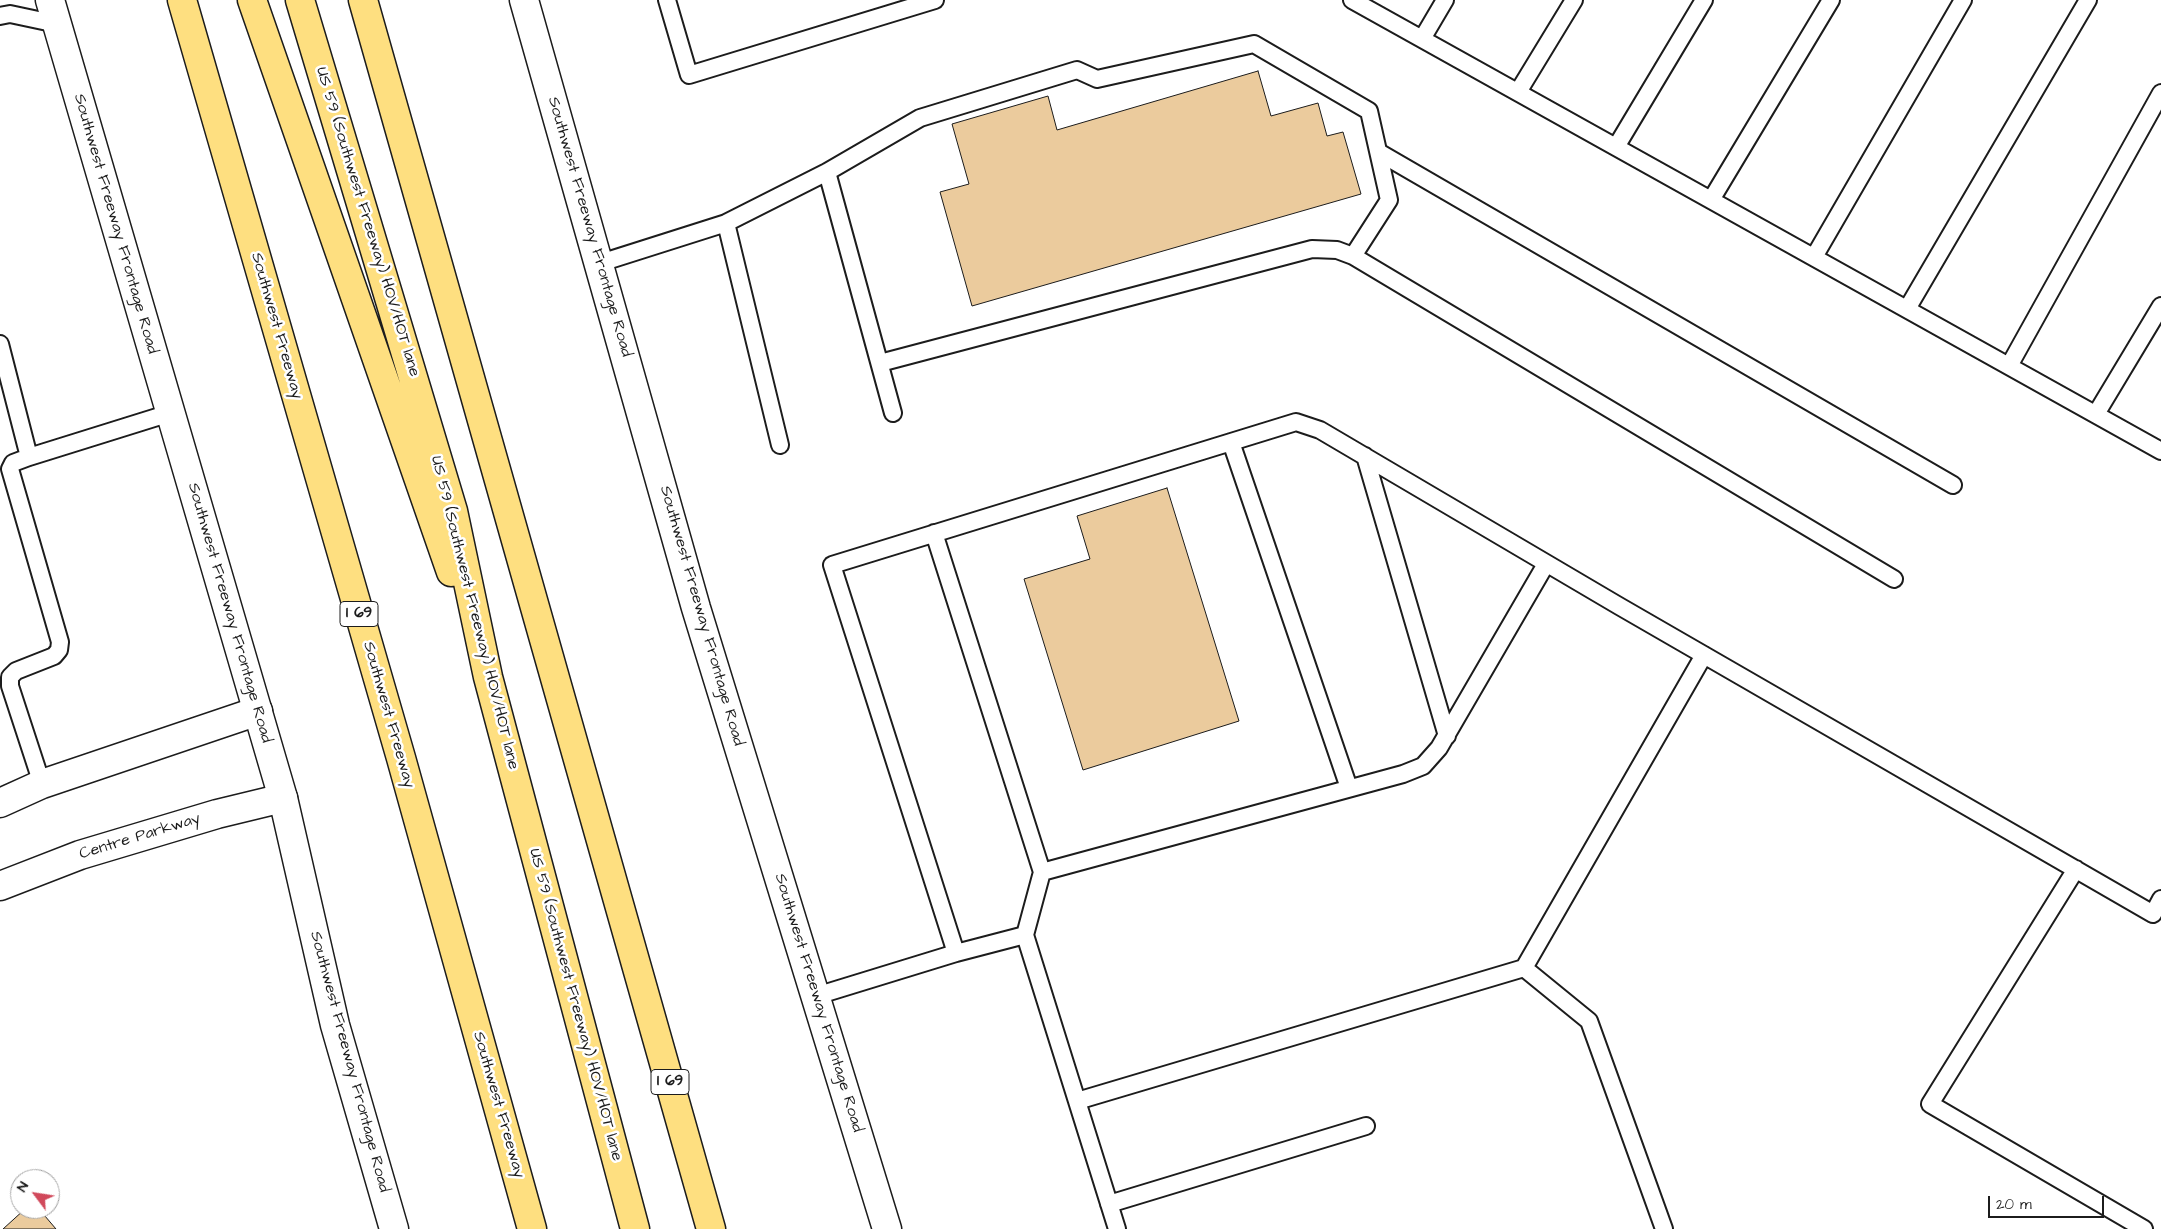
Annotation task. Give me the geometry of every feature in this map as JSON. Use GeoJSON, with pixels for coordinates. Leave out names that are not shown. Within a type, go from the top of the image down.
{"type":"FeatureCollection","features":[{"type":"Feature","properties":{"kind":"highway","name":"Southwest Freeway"},"geometry":{"type":"LineString","coordinates":[[182,0],[401,758],[532,1229]]}},
{"type":"Feature","properties":{"kind":"highway"},"geometry":{"type":"LineString","coordinates":[[252,0],[488,677]]}},
{"type":"Feature","properties":{"kind":"highway","name":"US 59 (Southwest Freeway) HOV/HOT lane"},"geometry":{"type":"LineString","coordinates":[[300,0],[453,512],[488,677],[635,1229]]}},
{"type":"Feature","properties":{"kind":"highway","name":"I 69"},"geometry":{"type":"LineString","coordinates":[[363,0],[711,1229]]}},
{"type":"Feature","properties":{"kind":"main road","name":"Southwest Freeway Frontage Road"},"geometry":{"type":"LineString","coordinates":[[524,0],[600,263],[696,608],[887,1229]]}},
{"type":"Feature","properties":{"kind":"main road","name":"Southwest Freeway Frontage Road"},"geometry":{"type":"LineString","coordinates":[[53,12],[283,798],[335,1025],[394,1229]]}},
{"type":"Feature","properties":{"kind":"main road"},"geometry":{"type":"LineString","coordinates":[[0,804],[42,784],[258,711]]}},
{"type":"Feature","properties":{"kind":"main road","name":"Centre Parkway"},"geometry":{"type":"LineString","coordinates":[[0,886],[80,855],[216,814],[283,798]]}},
{"type":"Feature","properties":{"kind":"lane"},"geometry":{"type":"LineString","coordinates":[[667,0],[689,75],[934,0]]}},
{"type":"Feature","properties":{"kind":"lane"},"geometry":{"type":"LineString","coordinates":[[1352,0],[2161,451]]}},
{"type":"Feature","properties":{"kind":"lane"},"geometry":{"type":"LineString","coordinates":[[1422,39],[1445,0]]}},
{"type":"Feature","properties":{"kind":"lane"},"geometry":{"type":"LineString","coordinates":[[1518,92],[1574,0]]}},
{"type":"Feature","properties":{"kind":"lane"},"geometry":{"type":"LineString","coordinates":[[1616,147],[1704,0]]}},
{"type":"Feature","properties":{"kind":"lane"},"geometry":{"type":"LineString","coordinates":[[1712,200],[1831,0]]}},
{"type":"Feature","properties":{"kind":"lane"},"geometry":{"type":"LineString","coordinates":[[1814,257],[1963,0]]}},
{"type":"Feature","properties":{"kind":"lane"},"geometry":{"type":"LineString","coordinates":[[1907,309],[2088,0]]}},
{"type":"Feature","properties":{"kind":"lane"},"geometry":{"type":"LineString","coordinates":[[0,16],[53,12]]}},
{"type":"Feature","properties":{"kind":"lane"},"geometry":{"type":"LineString","coordinates":[[600,263],[726,223],[827,172],[920,118],[1077,70],[1097,80],[1254,44],[1369,111],[1380,153],[1389,200],[1353,256]]}},
{"type":"Feature","properties":{"kind":"lane"},"geometry":{"type":"LineString","coordinates":[[2009,366],[2161,93]]}},
{"type":"Feature","properties":{"kind":"lane"},"geometry":{"type":"LineString","coordinates":[[1380,153],[1953,485]]}},
{"type":"Feature","properties":{"kind":"lane"},"geometry":{"type":"LineString","coordinates":[[827,172],[893,413]]}},
{"type":"Feature","properties":{"kind":"lane"},"geometry":{"type":"LineString","coordinates":[[726,223],[780,445]]}},
{"type":"Feature","properties":{"kind":"lane"},"geometry":{"type":"LineString","coordinates":[[880,363],[1312,248],[1337,250],[1353,256],[1894,579]]}},
{"type":"Feature","properties":{"kind":"lane"},"geometry":{"type":"LineString","coordinates":[[2096,414],[2161,306]]}},
{"type":"Feature","properties":{"kind":"lane"},"geometry":{"type":"LineString","coordinates":[[0,344],[4,374],[29,457]]}},
{"type":"Feature","properties":{"kind":"lane"},"geometry":{"type":"LineString","coordinates":[[42,784],[10,686],[5,679],[16,671],[54,656],[59,650],[60,642],[9,472],[13,463],[29,457],[170,413]]}},
{"type":"Feature","properties":{"kind":"lane"},"geometry":{"type":"LineString","coordinates":[[956,953],[832,565],[1296,422],[1320,430],[1546,564],[2157,916],[2161,899]]}},
{"type":"Feature","properties":{"kind":"lane"},"geometry":{"type":"LineString","coordinates":[[1232,442],[1349,788]]}},
{"type":"Feature","properties":{"kind":"lane"},"geometry":{"type":"LineString","coordinates":[[1365,456],[1446,736]]}},
{"type":"Feature","properties":{"kind":"lane"},"geometry":{"type":"LineString","coordinates":[[934,533],[1042,872],[1025,935],[1117,1229]]}},
{"type":"Feature","properties":{"kind":"lane"},"geometry":{"type":"LineString","coordinates":[[1042,872],[1403,774],[1424,766],[1446,736],[1546,564]]}},
{"type":"Feature","properties":{"kind":"lane"},"geometry":{"type":"LineString","coordinates":[[1077,1101],[1524,968],[1704,655]]}},
{"type":"Feature","properties":{"kind":"lane"},"geometry":{"type":"LineString","coordinates":[[2076,869],[1930,1104],[2144,1229]]}},
{"type":"Feature","properties":{"kind":"lane"},"geometry":{"type":"LineString","coordinates":[[816,996],[956,953],[1025,935]]}},
{"type":"Feature","properties":{"kind":"lane"},"geometry":{"type":"LineString","coordinates":[[1524,968],[1588,1021],[1664,1229]]}},
{"type":"Feature","properties":{"kind":"lane"},"geometry":{"type":"LineString","coordinates":[[1109,1204],[1366,1126]]}},
{"type":"Feature","properties":{"kind":"building"},"geometry":{"type":"Polygon","coordinates":[[[1258,71],[1271,116],[1318,103],[1327,136],[1343,132],[1361,194],[972,306],[940,192],[969,184],[952,124],[1048,96],[1057,130],[1258,71]]]}},
{"type":"Feature","properties":{"kind":"building"},"geometry":{"type":"Polygon","coordinates":[[[1167,488],[1239,721],[1083,770],[1024,579],[1090,559],[1077,516],[1167,488]]]}},
{"type":"Feature","properties":{"kind":"building"},"geometry":{"type":"Polygon","coordinates":[[[14,1219],[48,1219],[56,1229],[3,1229],[14,1219]]]}}]}
